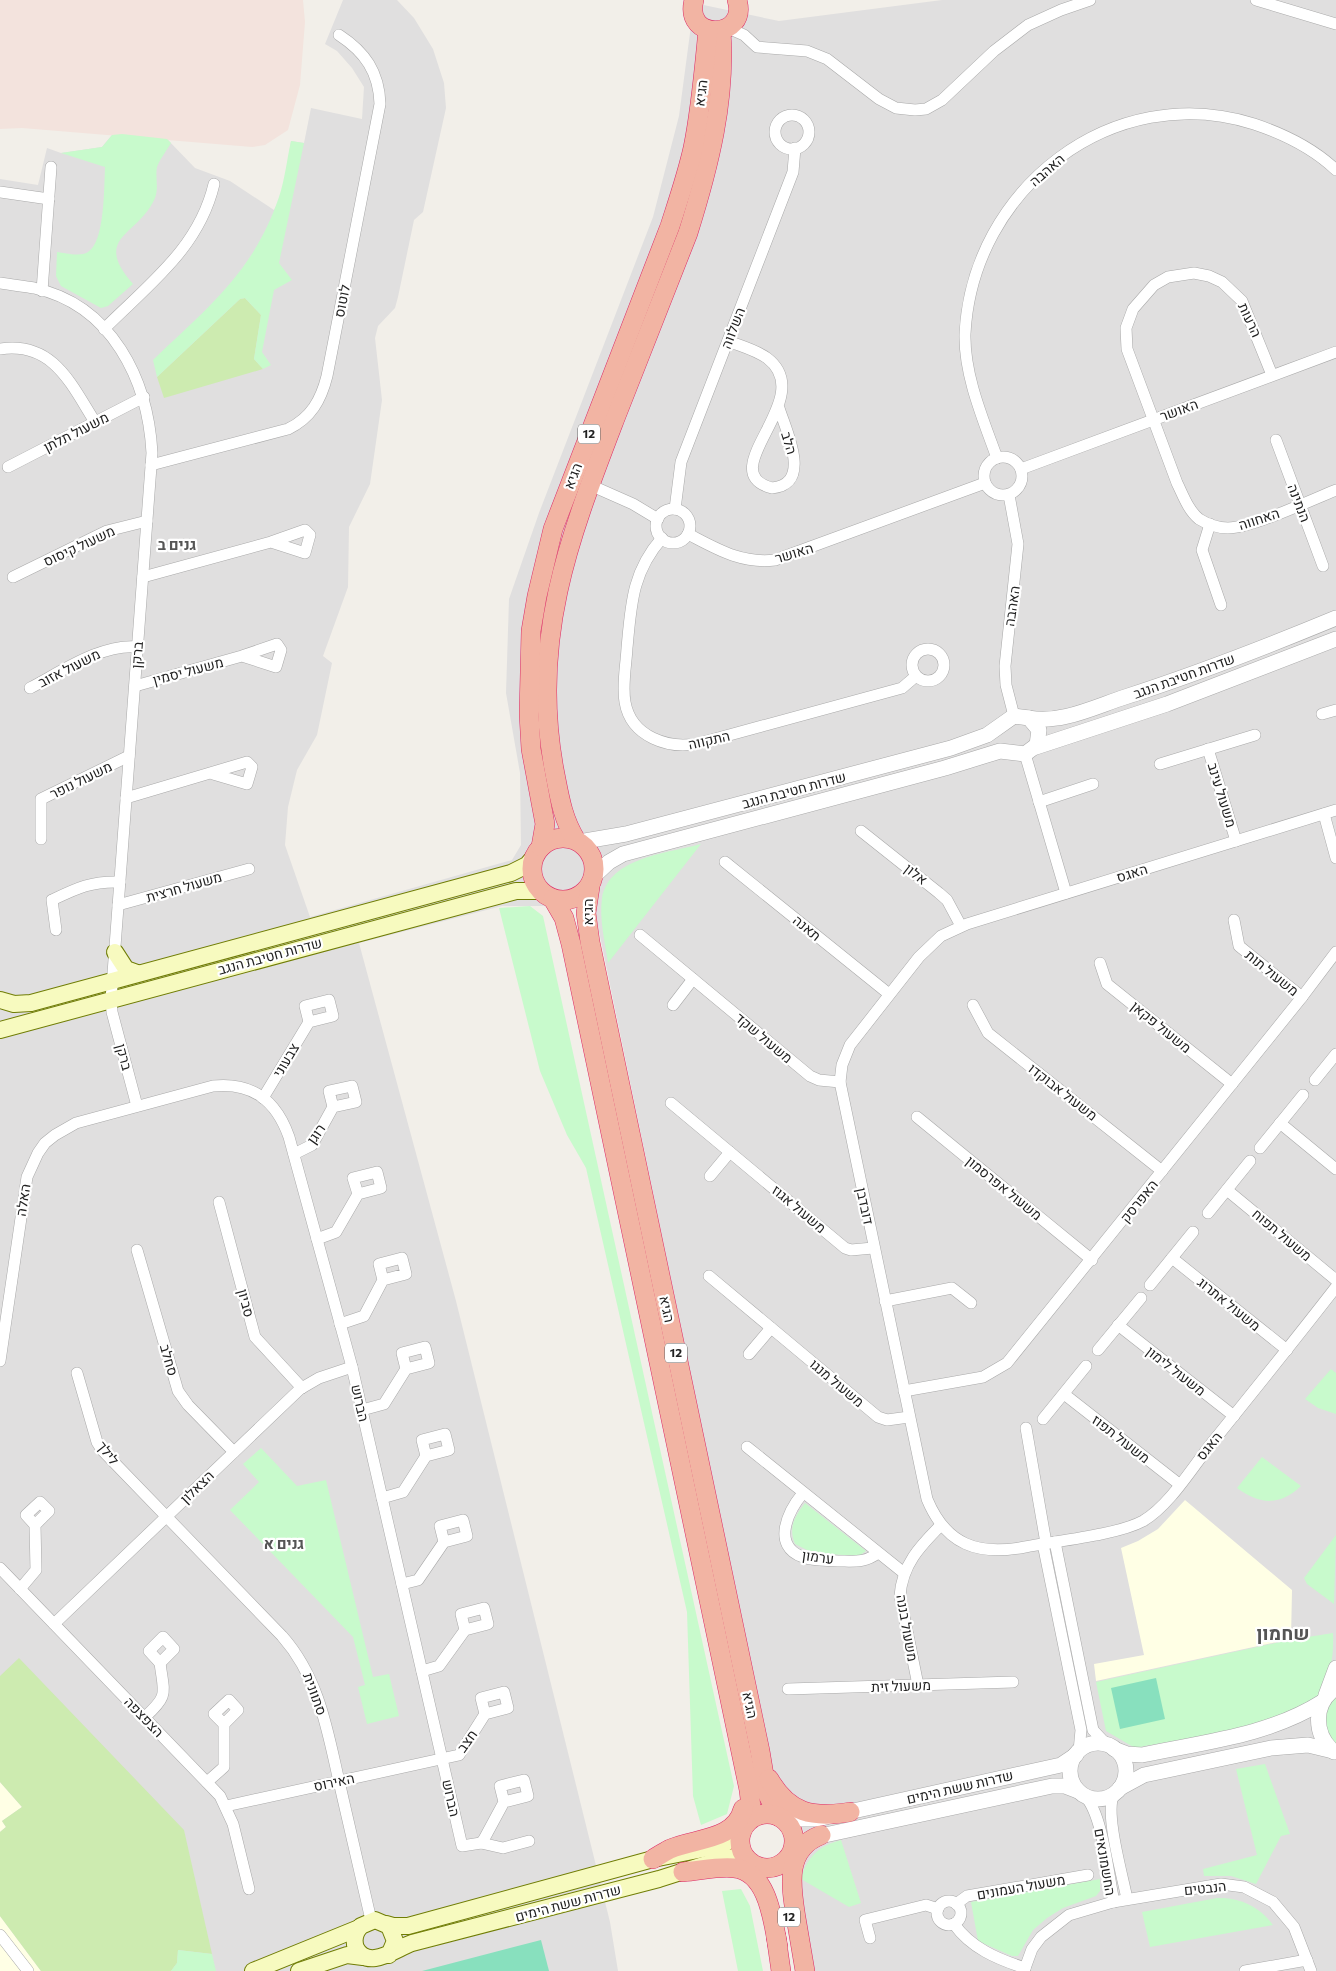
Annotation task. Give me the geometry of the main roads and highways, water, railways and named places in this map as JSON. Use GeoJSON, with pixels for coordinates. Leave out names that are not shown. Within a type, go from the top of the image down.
{"type":"FeatureCollection","features":[{"type":"Feature","properties":{"kind":"highway"},"geometry":{"type":"LineString","coordinates":[[694,0],[693,15],[696,22],[719,29]]}},
{"type":"Feature","properties":{"kind":"highway","name":"12"},"geometry":{"type":"LineString","coordinates":[[719,29],[736,18],[737,0]]}},
{"type":"Feature","properties":{"kind":"highway","name":"הגיא"},"geometry":{"type":"LineString","coordinates":[[577,841],[562,811],[550,746],[548,672],[550,633],[562,568],[590,485],[688,232],[699,196],[711,153],[720,100],[724,66],[719,29]]}},
{"type":"Feature","properties":{"kind":"highway","name":"הגיא"},"geometry":{"type":"LineString","coordinates":[[538,852],[545,824],[531,749],[529,714],[531,631],[537,596],[553,529],[670,226],[692,149],[701,97],[719,29]]}},
{"type":"Feature","properties":{"kind":"highway"},"geometry":{"type":"LineString","coordinates":[[538,852],[558,838],[577,841]]}},
{"type":"Feature","properties":{"kind":"highway","name":"12"},"geometry":{"type":"LineString","coordinates":[[577,841],[586,848],[593,858],[592,882]]}},
{"type":"Feature","properties":{"kind":"highway","name":"12"},"geometry":{"type":"LineString","coordinates":[[538,852],[532,875],[547,895]]}},
{"type":"Feature","properties":{"kind":"highway"},"geometry":{"type":"LineString","coordinates":[[547,895],[563,901],[575,899],[592,882]]}},
{"type":"Feature","properties":{"kind":"highway","name":"הגיא"},"geometry":{"type":"LineString","coordinates":[[592,882],[586,914],[590,942],[750,1752],[751,1802],[745,1826]]}},
{"type":"Feature","properties":{"kind":"highway","name":"הגיא"},"geometry":{"type":"LineString","coordinates":[[547,895],[564,918],[572,944],[750,1752],[767,1793],[780,1817]]}},
{"type":"Feature","properties":{"kind":"highway"},"geometry":{"type":"LineString","coordinates":[[750,1752],[787,1802],[796,1808],[816,1815],[850,1812]]}},
{"type":"Feature","properties":{"kind":"highway"},"geometry":{"type":"LineString","coordinates":[[683,1872],[714,1854],[727,1831],[742,1813],[750,1752]]}},
{"type":"Feature","properties":{"kind":"highway"},"geometry":{"type":"LineString","coordinates":[[745,1826],[762,1814],[780,1817]]}},
{"type":"Feature","properties":{"kind":"highway","name":"12"},"geometry":{"type":"LineString","coordinates":[[780,1817],[792,1831],[794,1841],[781,1887],[804,1971]]}},
{"type":"Feature","properties":{"kind":"highway","name":"12"},"geometry":{"type":"LineString","coordinates":[[745,1826],[741,1845],[768,1888],[781,1971]]}},
{"type":"Feature","properties":{"kind":"highway"},"geometry":{"type":"LineString","coordinates":[[804,1971],[791,1887],[791,1871],[799,1852],[809,1841],[821,1835]]}},
{"type":"Feature","properties":{"kind":"highway"},"geometry":{"type":"LineString","coordinates":[[653,1859],[671,1849],[714,1854],[755,1878],[770,1908],[778,1947]]}},
{"type":"Feature","properties":{"kind":"highway"},"geometry":{"type":"LineString","coordinates":[[752,1862],[772,1867],[788,1857]]}},
{"type":"Feature","properties":{"kind":"main road","name":"שדרות חטיבת הנגב"},"geometry":{"type":"LineString","coordinates":[[0,1001],[10,1004],[26,1004],[500,876],[522,869],[538,852]]}},
{"type":"Feature","properties":{"kind":"main road","name":"שדרות חטיבת הנגב"},"geometry":{"type":"LineString","coordinates":[[0,1029],[504,894],[528,889],[547,895]]}},
{"type":"Feature","properties":{"kind":"main road"},"geometry":{"type":"LineString","coordinates":[[115,952],[126,969],[137,973]]}},
{"type":"Feature","properties":{"kind":"main road"},"geometry":{"type":"LineString","coordinates":[[0,1001],[4,1015],[0,1029]]}},
{"type":"Feature","properties":{"kind":"main road"},"geometry":{"type":"LineString","coordinates":[[714,1854],[745,1826]]}},
{"type":"Feature","properties":{"kind":"main road"},"geometry":{"type":"LineString","coordinates":[[714,1854],[752,1862]]}},
{"type":"Feature","properties":{"kind":"main road","name":"שדרות ששת הימים"},"geometry":{"type":"LineString","coordinates":[[253,1971],[372,1924],[408,1926],[653,1859]]}},
{"type":"Feature","properties":{"kind":"main road","name":"שדרות ששת הימים"},"geometry":{"type":"LineString","coordinates":[[389,1955],[415,1942],[683,1872]]}},
{"type":"Feature","properties":{"kind":"main road"},"geometry":{"type":"LineString","coordinates":[[298,1971],[347,1955],[374,1960],[389,1955],[394,1944],[394,1937],[372,1924],[355,1944],[363,1957]]}},
{"type":"Feature","properties":{"kind":"district","name":"גנים ב"},"geometry":{"type":"Point","coordinates":[177,545]}},
{"type":"Feature","properties":{"kind":"district","name":"גנים א"},"geometry":{"type":"Point","coordinates":[284,1544]}},
{"type":"Feature","properties":{"kind":"district","name":"שחמון"},"geometry":{"type":"Point","coordinates":[1283,1633]}}]}
